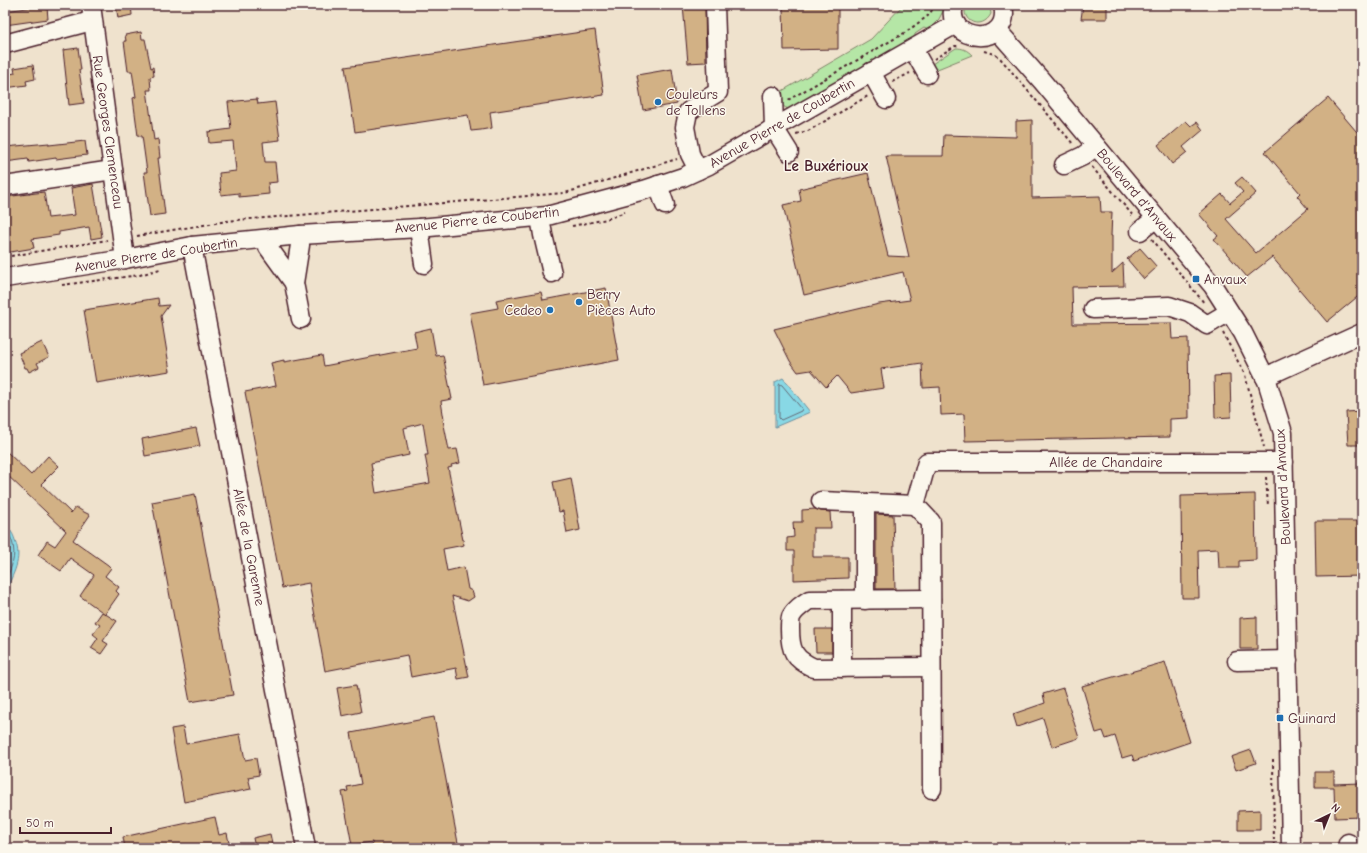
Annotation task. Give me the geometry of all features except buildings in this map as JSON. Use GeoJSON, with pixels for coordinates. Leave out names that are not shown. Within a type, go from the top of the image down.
{"type":"FeatureCollection","features":[{"type":"Feature","properties":{"kind":"street"},"geometry":{"type":"LineString","coordinates":[[698,170],[690,154],[685,127],[688,112],[700,102],[718,92],[715,5]]}},
{"type":"Feature","properties":{"kind":"street"},"geometry":{"type":"LineString","coordinates":[[954,5],[956,24],[968,35],[975,37],[983,37],[997,30],[1002,23],[1004,5]]}},
{"type":"Feature","properties":{"kind":"street"},"geometry":{"type":"LineString","coordinates":[[5,44],[84,23],[92,12]]}},
{"type":"Feature","properties":{"kind":"street","name":"Rue Georges Clemenceau"},"geometry":{"type":"LineString","coordinates":[[92,12],[125,259]]}},
{"type":"Feature","properties":{"kind":"street","name":"Avenue Pierre de Coubertin"},"geometry":{"type":"LineString","coordinates":[[5,278],[125,259],[192,246],[343,231],[419,228],[540,217],[597,203],[658,186],[782,140],[871,72],[956,24]]}},
{"type":"Feature","properties":{"kind":"street","name":"Boulevard d'Anvaux"},"geometry":{"type":"LineString","coordinates":[[997,30],[1147,226],[1213,286],[1223,316],[1243,333],[1265,377],[1283,434],[1291,848]]}},
{"type":"Feature","properties":{"kind":"street"},"geometry":{"type":"LineString","coordinates":[[913,49],[924,70]]}},
{"type":"Feature","properties":{"kind":"street"},"geometry":{"type":"LineString","coordinates":[[871,72],[883,94]]}},
{"type":"Feature","properties":{"kind":"street"},"geometry":{"type":"LineString","coordinates":[[773,102],[782,140]]}},
{"type":"Feature","properties":{"kind":"street"},"geometry":{"type":"LineString","coordinates":[[1064,165],[1090,151]]}},
{"type":"Feature","properties":{"kind":"street"},"geometry":{"type":"LineString","coordinates":[[5,186],[113,170]]}},
{"type":"Feature","properties":{"kind":"street"},"geometry":{"type":"LineString","coordinates":[[658,186],[665,204]]}},
{"type":"Feature","properties":{"kind":"street"},"geometry":{"type":"LineString","coordinates":[[540,217],[552,273]]}},
{"type":"Feature","properties":{"kind":"street"},"geometry":{"type":"LineString","coordinates":[[419,228],[424,264]]}},
{"type":"Feature","properties":{"kind":"street"},"geometry":{"type":"LineString","coordinates":[[300,235],[300,245],[294,283],[301,319]]}},
{"type":"Feature","properties":{"kind":"street","name":"Allée de la Garenne"},"geometry":{"type":"LineString","coordinates":[[192,246],[306,848]]}},
{"type":"Feature","properties":{"kind":"street"},"geometry":{"type":"LineString","coordinates":[[268,247],[294,283]]}},
{"type":"Feature","properties":{"kind":"street"},"geometry":{"type":"LineString","coordinates":[[1093,309],[1169,306],[1190,314],[1207,325],[1223,316]]}},
{"type":"Feature","properties":{"kind":"street"},"geometry":{"type":"LineString","coordinates":[[1265,377],[1362,333]]}},
{"type":"Feature","properties":{"kind":"street","name":"Allée de Chandaire"},"geometry":{"type":"LineString","coordinates":[[915,505],[927,462],[1284,462]]}},
{"type":"Feature","properties":{"kind":"street"},"geometry":{"type":"LineString","coordinates":[[821,501],[915,505],[930,522],[932,790]]}},
{"type":"Feature","properties":{"kind":"street"},"geometry":{"type":"LineString","coordinates":[[865,503],[865,600]]}},
{"type":"Feature","properties":{"kind":"street"},"geometry":{"type":"LineString","coordinates":[[931,599],[809,600],[799,607],[791,618],[790,635],[792,650],[801,662],[814,668],[932,668]]}},
{"type":"Feature","properties":{"kind":"street"},"geometry":{"type":"LineString","coordinates":[[842,600],[842,668]]}},
{"type":"Feature","properties":{"kind":"street"},"geometry":{"type":"LineString","coordinates":[[1237,660],[1288,660]]}},
{"type":"Feature","properties":{"kind":"path"},"geometry":{"type":"LineString","coordinates":[[773,102],[906,32],[929,15],[935,5]]}},
{"type":"Feature","properties":{"kind":"path"},"geometry":{"type":"LineString","coordinates":[[782,140],[808,131],[883,94],[924,70],[955,46],[961,46]]}},
{"type":"Feature","properties":{"kind":"path"},"geometry":{"type":"LineString","coordinates":[[981,51],[994,54],[1000,58],[1024,86],[1090,151],[1147,226],[1223,316],[1245,375],[1264,444],[1268,507]]}},
{"type":"Feature","properties":{"kind":"path"},"geometry":{"type":"LineString","coordinates":[[5,256],[122,239],[227,221],[565,193],[690,154]]}},
{"type":"Feature","properties":{"kind":"path"},"geometry":{"type":"LineString","coordinates":[[566,227],[607,219],[628,210]]}},
{"type":"Feature","properties":{"kind":"path"},"geometry":{"type":"LineString","coordinates":[[57,285],[140,275],[165,267]]}},
{"type":"Feature","properties":{"kind":"path"},"geometry":{"type":"LineString","coordinates":[[1273,755],[1274,848]]}},
{"type":"Feature","properties":{"kind":"green space"},"geometry":{"type":"Polygon","coordinates":[[[903,5],[946,5],[939,19],[928,30],[924,28],[915,34],[915,39],[793,110],[783,106],[782,91],[871,39],[903,5]]]}},
{"type":"Feature","properties":{"kind":"green space"},"geometry":{"type":"Polygon","coordinates":[[[966,5],[990,5],[991,14],[982,22],[973,22],[966,16],[966,5]]]}},
{"type":"Feature","properties":{"kind":"green space"},"geometry":{"type":"Polygon","coordinates":[[[956,48],[961,48],[972,55],[935,70],[932,64],[956,48]]]}},
{"type":"Feature","properties":{"kind":"water"},"geometry":{"type":"Polygon","coordinates":[[[783,378],[810,412],[775,427],[775,382],[783,378]]]}},
{"type":"Feature","properties":{"kind":"water"},"geometry":{"type":"Polygon","coordinates":[[[5,525],[13,536],[18,554],[14,573],[5,592],[5,525]]]}},
{"type":"Feature","properties":{"kind":"place","name":"Couleurs de Tollens"},"geometry":{"type":"Point","coordinates":[658,102]}},
{"type":"Feature","properties":{"kind":"place","name":"Anvaux"},"geometry":{"type":"Point","coordinates":[1196,279]}},
{"type":"Feature","properties":{"kind":"place","name":"Berry Pièces Auto"},"geometry":{"type":"Point","coordinates":[579,302]}},
{"type":"Feature","properties":{"kind":"place","name":"Cedeo"},"geometry":{"type":"Point","coordinates":[550,310]}},
{"type":"Feature","properties":{"kind":"place","name":"Guinard"},"geometry":{"type":"Point","coordinates":[1280,718]}},
{"type":"Feature","properties":{"kind":"district","name":"Le Buxérioux"},"geometry":{"type":"Point","coordinates":[826,166]}}]}
